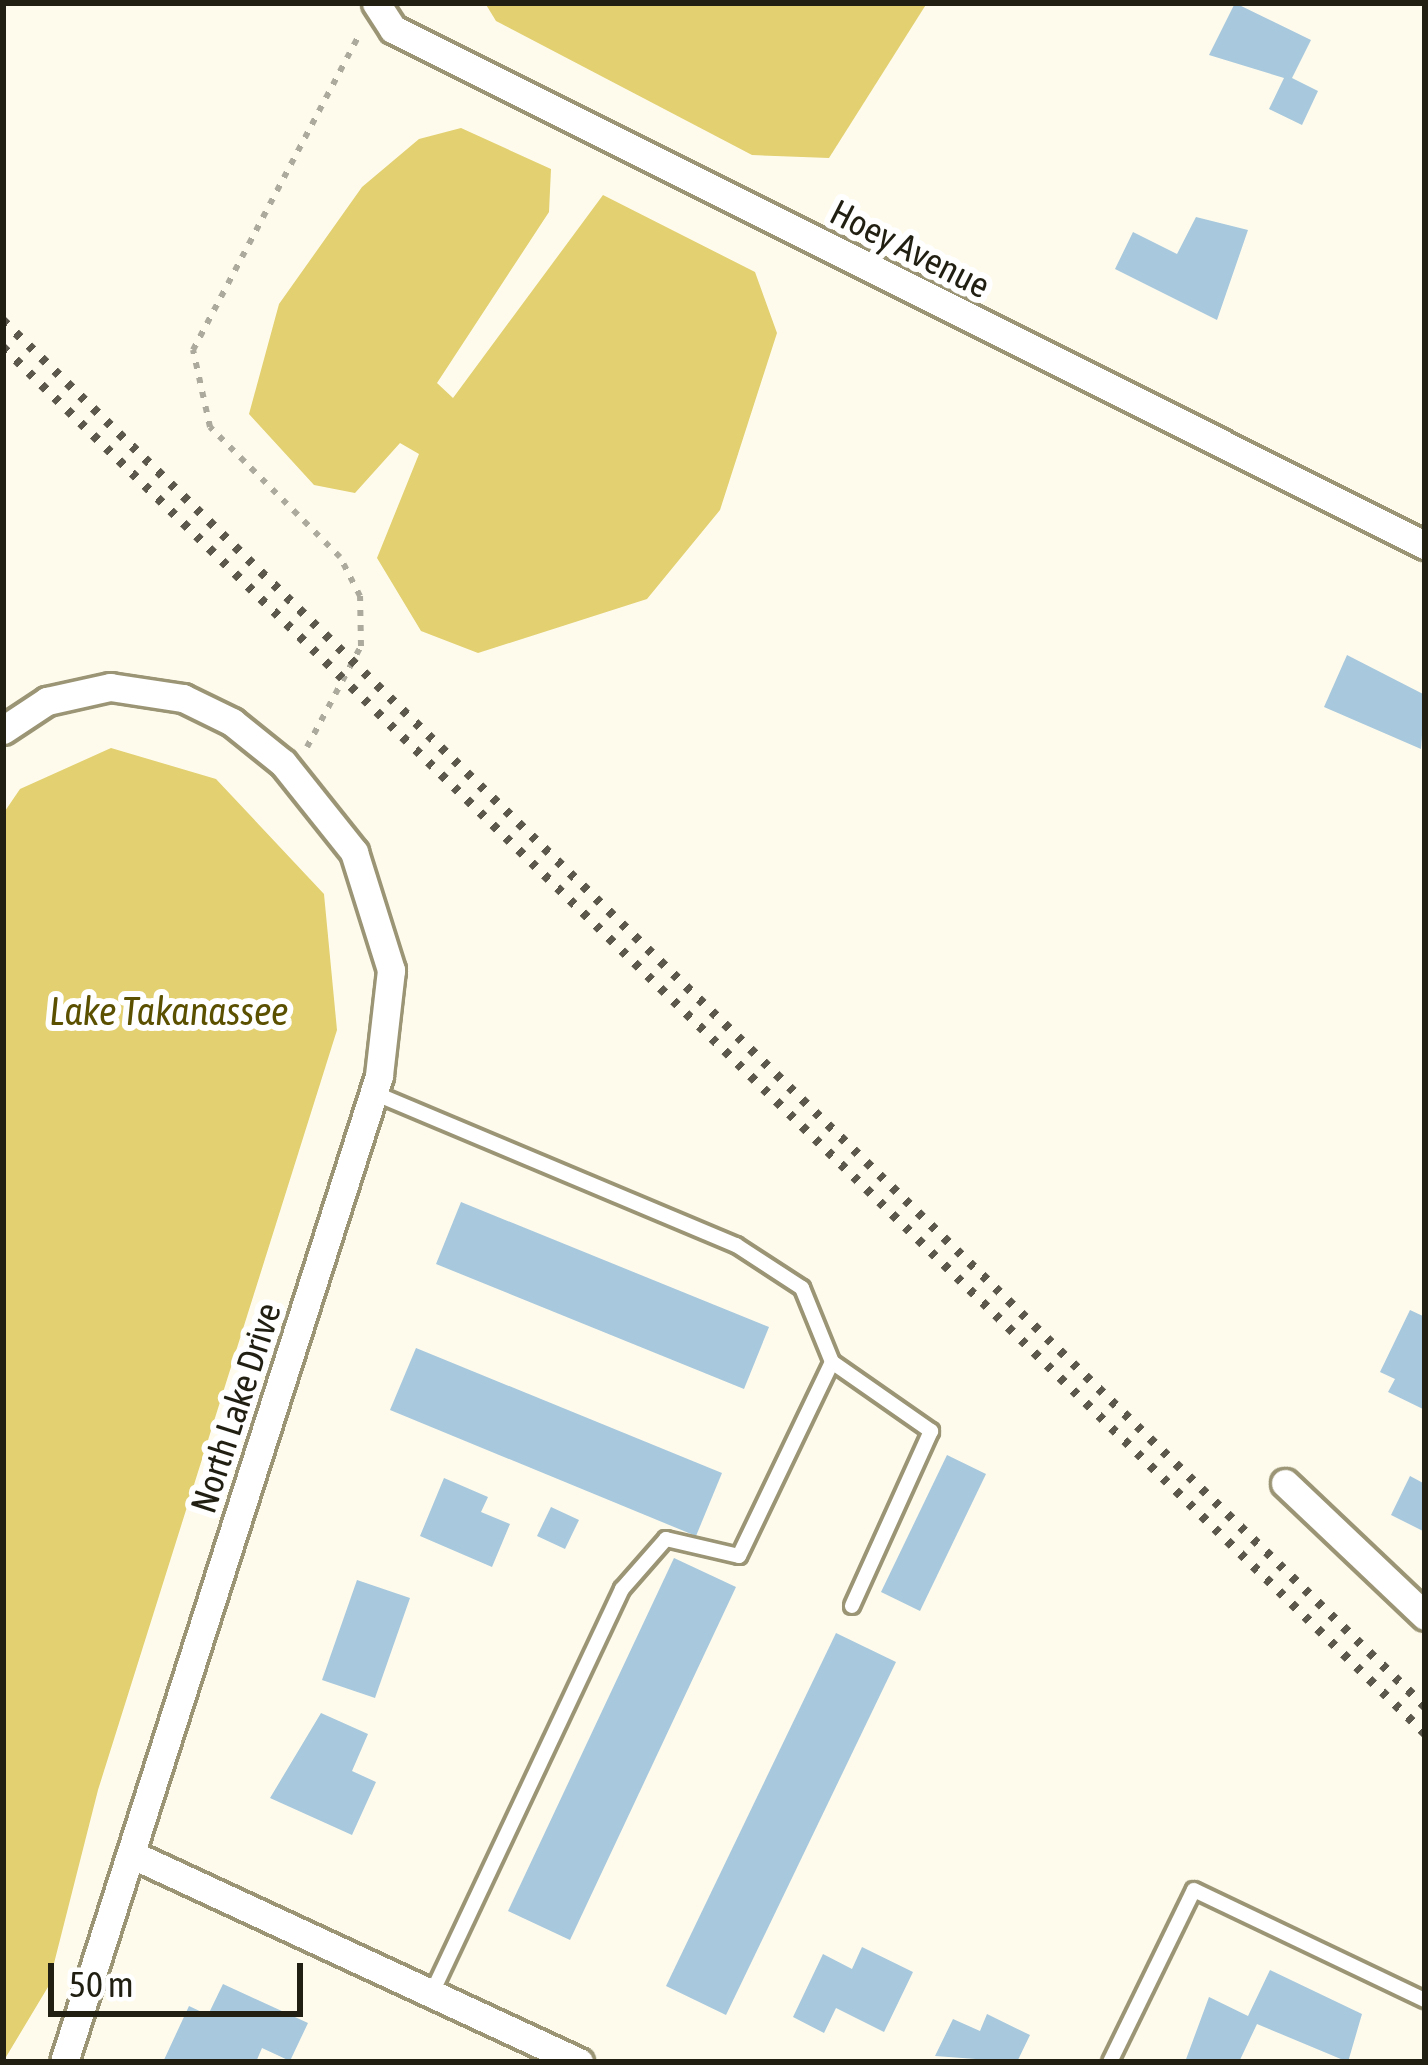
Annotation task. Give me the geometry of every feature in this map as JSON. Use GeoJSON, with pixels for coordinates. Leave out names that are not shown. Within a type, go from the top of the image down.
{"type":"FeatureCollection","features":[{"type":"Feature","properties":{"kind":"street","name":"Hoey Avenue"},"geometry":{"type":"LineString","coordinates":[[378,8],[1425,545]]}},
{"type":"Feature","properties":{"kind":"street","name":"North Lake Drive"},"geometry":{"type":"LineString","coordinates":[[3,730],[86,689],[147,689],[232,722],[303,786],[354,852],[385,929],[391,1012],[374,1093],[64,2062]]}},
{"type":"Feature","properties":{"kind":"street"},"geometry":{"type":"LineString","coordinates":[[1285,1483],[1425,1616]]}},
{"type":"Feature","properties":{"kind":"street"},"geometry":{"type":"LineString","coordinates":[[133,1855],[579,2062]]}},
{"type":"Feature","properties":{"kind":"lane"},"geometry":{"type":"LineString","coordinates":[[374,1093],[736,1245],[802,1288],[832,1362],[931,1431],[852,1606]]}},
{"type":"Feature","properties":{"kind":"lane"},"geometry":{"type":"LineString","coordinates":[[432,1992],[622,1589],[666,1539],[739,1556],[832,1362]]}},
{"type":"Feature","properties":{"kind":"lane"},"geometry":{"type":"LineString","coordinates":[[1110,2062],[1194,1890],[1425,2000]]}},
{"type":"Feature","properties":{"kind":"path"},"geometry":{"type":"LineString","coordinates":[[303,786],[316,721],[361,646],[360,596],[340,557],[210,428],[193,350],[319,97],[378,8]]}},
{"type":"Feature","properties":{"kind":"water"},"geometry":{"type":"Polygon","coordinates":[[[485,3],[927,3],[829,158],[752,155],[496,21],[485,3]]]}},
{"type":"Feature","properties":{"kind":"water"},"geometry":{"type":"Polygon","coordinates":[[[461,128],[551,169],[549,212],[437,383],[453,398],[603,195],[755,272],[777,333],[720,510],[647,599],[478,653],[421,631],[377,558],[419,454],[400,443],[355,493],[314,485],[249,414],[279,304],[362,187],[419,139],[461,128]]]}},
{"type":"Feature","properties":{"kind":"water","name":"Lake Takanassee"},"geometry":{"type":"Polygon","coordinates":[[[111,748],[216,779],[324,894],[337,1030],[98,1790],[48,1987],[3,2062],[3,814],[20,789],[111,748]]]}},
{"type":"Feature","properties":{"kind":"building"},"geometry":{"type":"Polygon","coordinates":[[[1235,3],[1311,40],[1292,78],[1318,91],[1302,125],[1269,109],[1284,78],[1209,55],[1235,3]]]}},
{"type":"Feature","properties":{"kind":"building"},"geometry":{"type":"Polygon","coordinates":[[[1196,217],[1248,230],[1217,320],[1115,269],[1133,232],[1177,254],[1196,217]]]}},
{"type":"Feature","properties":{"kind":"building"},"geometry":{"type":"Polygon","coordinates":[[[1347,655],[1425,695],[1421,749],[1324,707],[1347,655]]]}},
{"type":"Feature","properties":{"kind":"building"},"geometry":{"type":"Polygon","coordinates":[[[461,1202],[769,1327],[744,1389],[436,1264],[461,1202]]]}},
{"type":"Feature","properties":{"kind":"building"},"geometry":{"type":"Polygon","coordinates":[[[1410,1310],[1425,1317],[1425,1410],[1388,1392],[1395,1379],[1380,1372],[1410,1310]]]}},
{"type":"Feature","properties":{"kind":"building"},"geometry":{"type":"Polygon","coordinates":[[[416,1348],[722,1473],[696,1536],[390,1410],[416,1348]]]}},
{"type":"Feature","properties":{"kind":"building"},"geometry":{"type":"Polygon","coordinates":[[[947,1455],[986,1474],[920,1611],[881,1592],[947,1455]]]}},
{"type":"Feature","properties":{"kind":"building"},"geometry":{"type":"Polygon","coordinates":[[[1410,1476],[1425,1484],[1425,1532],[1391,1515],[1410,1476]]]}},
{"type":"Feature","properties":{"kind":"building"},"geometry":{"type":"Polygon","coordinates":[[[444,1478],[488,1497],[481,1512],[510,1524],[492,1567],[420,1536],[444,1478]]]}},
{"type":"Feature","properties":{"kind":"building"},"geometry":{"type":"Polygon","coordinates":[[[551,1507],[579,1520],[565,1549],[537,1536],[551,1507]]]}},
{"type":"Feature","properties":{"kind":"building"},"geometry":{"type":"Polygon","coordinates":[[[674,1558],[736,1587],[570,1940],[508,1911],[674,1558]]]}},
{"type":"Feature","properties":{"kind":"building"},"geometry":{"type":"Polygon","coordinates":[[[357,1580],[410,1598],[375,1698],[322,1680],[357,1580]]]}},
{"type":"Feature","properties":{"kind":"building"},"geometry":{"type":"Polygon","coordinates":[[[836,1633],[896,1662],[726,2015],[666,1986],[836,1633]]]}},
{"type":"Feature","properties":{"kind":"building"},"geometry":{"type":"Polygon","coordinates":[[[321,1713],[368,1734],[352,1771],[376,1782],[352,1835],[270,1798],[321,1713]]]}},
{"type":"Feature","properties":{"kind":"building"},"geometry":{"type":"Polygon","coordinates":[[[862,1947],[913,1972],[884,2032],[836,2008],[824,2033],[793,2017],[823,1954],[852,1969],[862,1947]]]}},
{"type":"Feature","properties":{"kind":"building"},"geometry":{"type":"Polygon","coordinates":[[[1270,1970],[1362,2014],[1348,2062],[1257,2024],[1239,2062],[1185,2062],[1209,1997],[1248,2016],[1270,1970]]]}},
{"type":"Feature","properties":{"kind":"building"},"geometry":{"type":"Polygon","coordinates":[[[223,1984],[308,2023],[290,2061],[262,2048],[256,2062],[163,2062],[189,2006],[208,2015],[223,1984]]]}},
{"type":"Feature","properties":{"kind":"building"},"geometry":{"type":"Polygon","coordinates":[[[987,2014],[1030,2035],[1017,2062],[935,2056],[953,2019],[980,2031],[987,2014]]]}},
{"type":"Feature","properties":{"kind":"railway"},"geometry":{"type":"LineString","coordinates":[[3,320],[1425,1706]]}},
{"type":"Feature","properties":{"kind":"railway"},"geometry":{"type":"LineString","coordinates":[[3,347],[1425,1733]]}}]}
